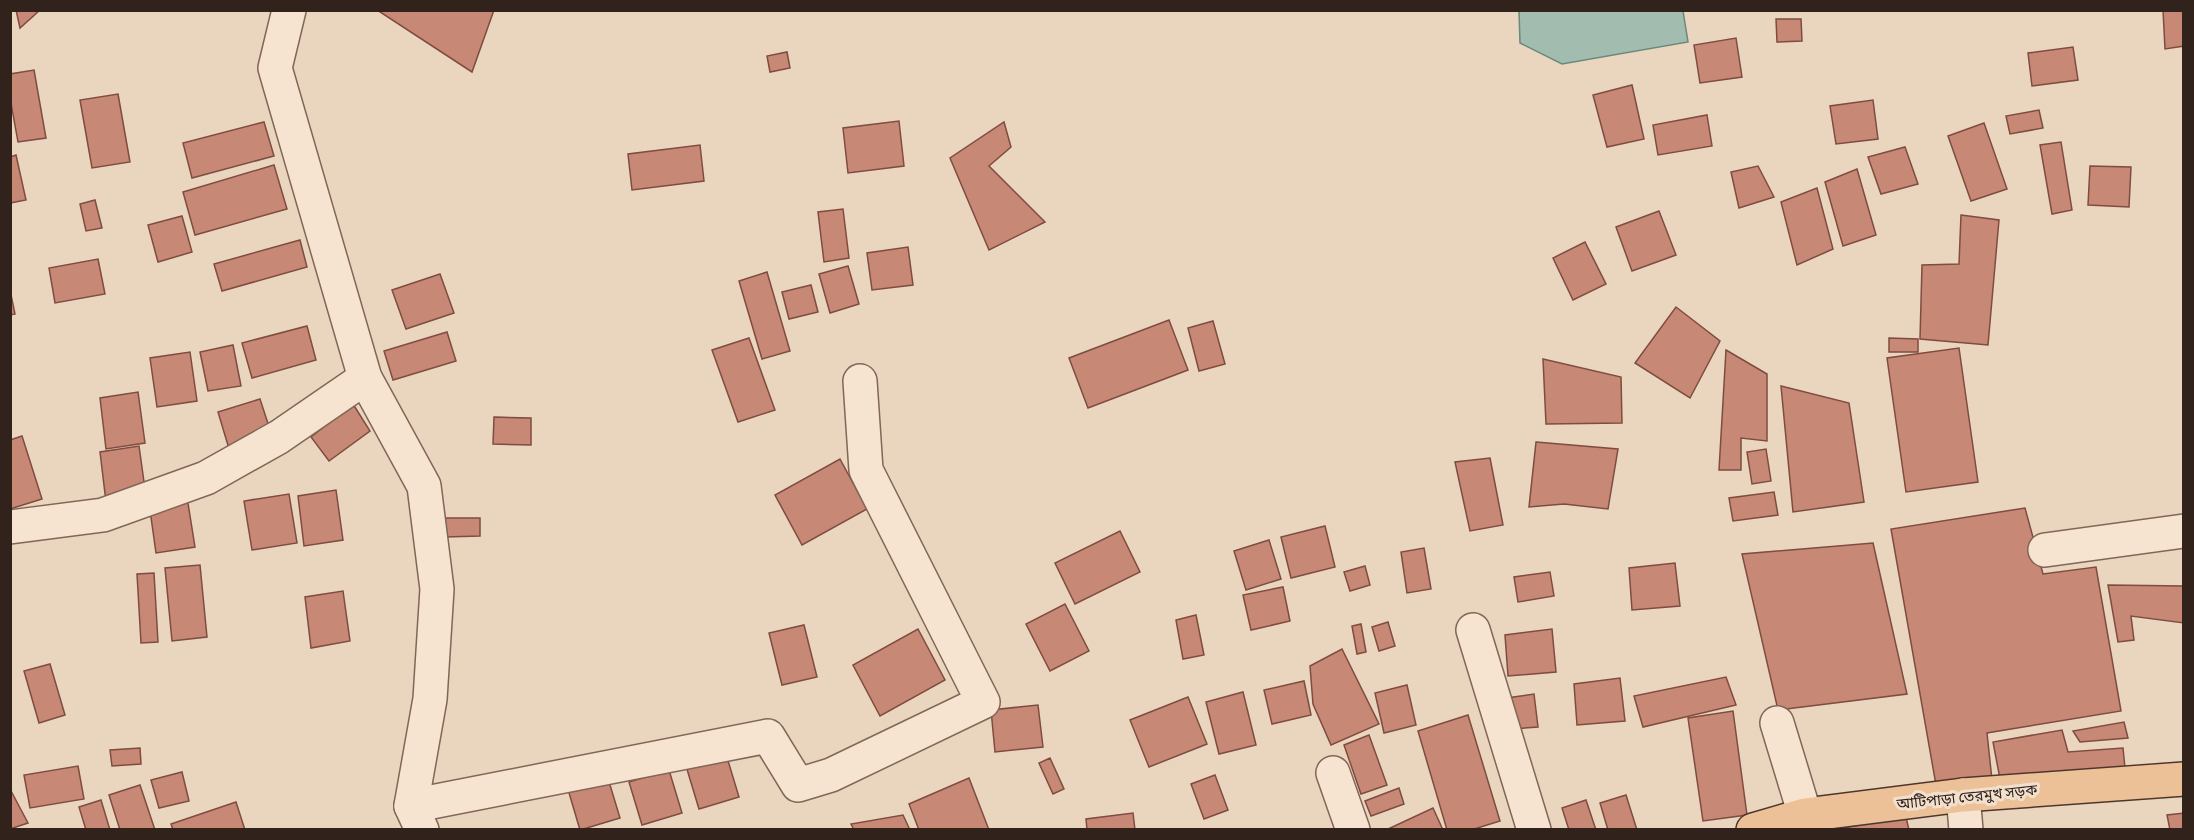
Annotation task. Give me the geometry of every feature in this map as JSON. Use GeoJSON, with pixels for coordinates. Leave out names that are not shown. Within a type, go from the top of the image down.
{"type":"FeatureCollection","features":[{"type":"Feature","properties":{"kind":"main road","name":"আটিপাড়া তেরমুখ সড়ক"},"geometry":{"type":"LineString","coordinates":[[1753,830],[1963,795],[2184,779]]}},
{"type":"Feature","properties":{"kind":"street"},"geometry":{"type":"LineString","coordinates":[[288,10],[276,68],[365,378],[424,486],[437,589],[430,699],[417,818],[768,736],[798,785],[831,775],[983,702],[866,470],[860,381]]}},
{"type":"Feature","properties":{"kind":"street"},"geometry":{"type":"LineString","coordinates":[[10,527],[103,515],[206,478],[279,437],[365,378]]}},
{"type":"Feature","properties":{"kind":"street"},"geometry":{"type":"LineString","coordinates":[[2045,550],[2184,531]]}},
{"type":"Feature","properties":{"kind":"street"},"geometry":{"type":"LineString","coordinates":[[1473,630],[1534,830]]}},
{"type":"Feature","properties":{"kind":"street"},"geometry":{"type":"LineString","coordinates":[[1777,723],[1812,820]]}},
{"type":"Feature","properties":{"kind":"street"},"geometry":{"type":"LineString","coordinates":[[1333,773],[1353,830]]}},
{"type":"Feature","properties":{"kind":"street"},"geometry":{"type":"LineString","coordinates":[[1963,795],[1966,830]]}},
{"type":"Feature","properties":{"kind":"shaded area"},"geometry":{"type":"Polygon","coordinates":[[[1519,11],[1683,11],[1688,42],[1562,64],[1520,43],[1519,11]]]}},
{"type":"Feature","properties":{"kind":"building"},"geometry":{"type":"Polygon","coordinates":[[[16,10],[40,10],[20,28],[16,10]]]}},
{"type":"Feature","properties":{"kind":"building"},"geometry":{"type":"Polygon","coordinates":[[[377,10],[494,10],[472,72],[377,10]]]}},
{"type":"Feature","properties":{"kind":"building"},"geometry":{"type":"Polygon","coordinates":[[[2163,10],[2184,10],[2184,46],[2165,49],[2163,10]]]}},
{"type":"Feature","properties":{"kind":"building"},"geometry":{"type":"Polygon","coordinates":[[[1776,19],[1801,19],[1802,41],[1777,42],[1776,19]]]}},
{"type":"Feature","properties":{"kind":"building"},"geometry":{"type":"Polygon","coordinates":[[[1736,38],[1742,77],[1700,83],[1694,45],[1736,38]]]}},
{"type":"Feature","properties":{"kind":"building"},"geometry":{"type":"Polygon","coordinates":[[[2073,47],[2078,80],[2032,86],[2028,53],[2073,47]]]}},
{"type":"Feature","properties":{"kind":"building"},"geometry":{"type":"Polygon","coordinates":[[[787,52],[790,68],[770,72],[767,56],[787,52]]]}},
{"type":"Feature","properties":{"kind":"building"},"geometry":{"type":"Polygon","coordinates":[[[34,70],[46,138],[18,142],[10,98],[10,74],[34,70]]]}},
{"type":"Feature","properties":{"kind":"building"},"geometry":{"type":"Polygon","coordinates":[[[1632,85],[1644,139],[1607,147],[1593,95],[1632,85]]]}},
{"type":"Feature","properties":{"kind":"building"},"geometry":{"type":"Polygon","coordinates":[[[118,94],[130,162],[92,168],[80,100],[118,94]]]}},
{"type":"Feature","properties":{"kind":"building"},"geometry":{"type":"Polygon","coordinates":[[[1873,100],[1878,139],[1836,144],[1830,106],[1873,100]]]}},
{"type":"Feature","properties":{"kind":"building"},"geometry":{"type":"Polygon","coordinates":[[[2039,110],[2043,128],[2010,134],[2006,116],[2039,110]]]}},
{"type":"Feature","properties":{"kind":"building"},"geometry":{"type":"Polygon","coordinates":[[[1707,115],[1712,146],[1658,155],[1653,125],[1707,115]]]}},
{"type":"Feature","properties":{"kind":"building"},"geometry":{"type":"Polygon","coordinates":[[[899,121],[904,166],[848,173],[843,128],[899,121]]]}},
{"type":"Feature","properties":{"kind":"building"},"geometry":{"type":"Polygon","coordinates":[[[264,122],[274,156],[192,178],[183,143],[264,122]]]}},
{"type":"Feature","properties":{"kind":"building"},"geometry":{"type":"Polygon","coordinates":[[[1004,122],[1011,147],[989,166],[1045,222],[989,250],[950,158],[1004,122]]]}},
{"type":"Feature","properties":{"kind":"building"},"geometry":{"type":"Polygon","coordinates":[[[1984,123],[2007,189],[1971,201],[1948,136],[1984,123]]]}},
{"type":"Feature","properties":{"kind":"building"},"geometry":{"type":"Polygon","coordinates":[[[2061,142],[2072,210],[2052,214],[2040,145],[2061,142]]]}},
{"type":"Feature","properties":{"kind":"building"},"geometry":{"type":"Polygon","coordinates":[[[700,145],[704,181],[632,190],[628,154],[700,145]]]}},
{"type":"Feature","properties":{"kind":"building"},"geometry":{"type":"Polygon","coordinates":[[[1905,147],[1918,184],[1881,194],[1868,157],[1905,147]]]}},
{"type":"Feature","properties":{"kind":"building"},"geometry":{"type":"Polygon","coordinates":[[[16,155],[26,200],[10,203],[10,157],[16,155]]]}},
{"type":"Feature","properties":{"kind":"building"},"geometry":{"type":"Polygon","coordinates":[[[274,165],[287,209],[195,235],[183,192],[274,165]]]}},
{"type":"Feature","properties":{"kind":"building"},"geometry":{"type":"Polygon","coordinates":[[[1758,166],[1774,197],[1739,208],[1731,172],[1758,166]]]}},
{"type":"Feature","properties":{"kind":"building"},"geometry":{"type":"Polygon","coordinates":[[[2090,166],[2131,167],[2129,207],[2088,205],[2090,166]]]}},
{"type":"Feature","properties":{"kind":"building"},"geometry":{"type":"Polygon","coordinates":[[[1857,169],[1876,235],[1843,246],[1825,182],[1857,169]]]}},
{"type":"Feature","properties":{"kind":"building"},"geometry":{"type":"Polygon","coordinates":[[[1817,188],[1833,249],[1797,265],[1781,202],[1817,188]]]}},
{"type":"Feature","properties":{"kind":"building"},"geometry":{"type":"Polygon","coordinates":[[[95,200],[102,228],[86,231],[80,204],[95,200]]]}},
{"type":"Feature","properties":{"kind":"building"},"geometry":{"type":"Polygon","coordinates":[[[843,209],[849,258],[824,262],[818,212],[843,209]]]}},
{"type":"Feature","properties":{"kind":"building"},"geometry":{"type":"Polygon","coordinates":[[[1659,211],[1676,255],[1632,271],[1616,227],[1659,211]]]}},
{"type":"Feature","properties":{"kind":"building"},"geometry":{"type":"Polygon","coordinates":[[[1961,215],[1999,220],[1988,345],[1920,339],[1922,265],[1959,264],[1961,215]]]}},
{"type":"Feature","properties":{"kind":"building"},"geometry":{"type":"Polygon","coordinates":[[[182,216],[192,252],[158,262],[148,225],[182,216]]]}},
{"type":"Feature","properties":{"kind":"building"},"geometry":{"type":"Polygon","coordinates":[[[300,240],[307,267],[222,291],[214,264],[300,240]]]}},
{"type":"Feature","properties":{"kind":"building"},"geometry":{"type":"Polygon","coordinates":[[[1585,242],[1606,284],[1573,300],[1553,258],[1585,242]]]}},
{"type":"Feature","properties":{"kind":"building"},"geometry":{"type":"Polygon","coordinates":[[[908,247],[913,285],[872,290],[867,253],[908,247]]]}},
{"type":"Feature","properties":{"kind":"building"},"geometry":{"type":"Polygon","coordinates":[[[98,259],[105,294],[55,303],[49,268],[98,259]]]}},
{"type":"Feature","properties":{"kind":"building"},"geometry":{"type":"Polygon","coordinates":[[[848,266],[859,304],[830,313],[819,274],[848,266]]]}},
{"type":"Feature","properties":{"kind":"building"},"geometry":{"type":"Polygon","coordinates":[[[767,272],[790,351],[762,359],[739,281],[767,272]]]}},
{"type":"Feature","properties":{"kind":"building"},"geometry":{"type":"Polygon","coordinates":[[[440,274],[454,313],[406,329],[392,290],[440,274]]]}},
{"type":"Feature","properties":{"kind":"building"},"geometry":{"type":"Polygon","coordinates":[[[811,285],[818,312],[789,319],[782,292],[811,285]]]}},
{"type":"Feature","properties":{"kind":"building"},"geometry":{"type":"Polygon","coordinates":[[[10,290],[15,314],[10,315],[10,290]]]}},
{"type":"Feature","properties":{"kind":"building"},"geometry":{"type":"Polygon","coordinates":[[[1676,307],[1720,341],[1690,398],[1635,363],[1676,307]]]}},
{"type":"Feature","properties":{"kind":"building"},"geometry":{"type":"Polygon","coordinates":[[[1169,320],[1188,370],[1088,408],[1069,358],[1169,320]]]}},
{"type":"Feature","properties":{"kind":"building"},"geometry":{"type":"Polygon","coordinates":[[[1213,321],[1225,364],[1199,371],[1188,328],[1213,321]]]}},
{"type":"Feature","properties":{"kind":"building"},"geometry":{"type":"Polygon","coordinates":[[[307,326],[316,360],[252,378],[242,343],[307,326]]]}},
{"type":"Feature","properties":{"kind":"building"},"geometry":{"type":"Polygon","coordinates":[[[447,332],[456,361],[393,380],[384,351],[447,332]]]}},
{"type":"Feature","properties":{"kind":"building"},"geometry":{"type":"Polygon","coordinates":[[[749,338],[775,410],[738,422],[712,350],[749,338]]]}},
{"type":"Feature","properties":{"kind":"building"},"geometry":{"type":"Polygon","coordinates":[[[1889,338],[1918,339],[1918,352],[1889,352],[1889,338]]]}},
{"type":"Feature","properties":{"kind":"building"},"geometry":{"type":"Polygon","coordinates":[[[233,345],[241,386],[208,391],[200,352],[233,345]]]}},
{"type":"Feature","properties":{"kind":"building"},"geometry":{"type":"Polygon","coordinates":[[[1959,348],[1978,482],[1906,492],[1887,358],[1959,348]]]}},
{"type":"Feature","properties":{"kind":"building"},"geometry":{"type":"Polygon","coordinates":[[[1726,350],[1767,374],[1767,441],[1741,438],[1741,470],[1719,470],[1726,350]]]}},
{"type":"Feature","properties":{"kind":"building"},"geometry":{"type":"Polygon","coordinates":[[[190,352],[197,401],[157,407],[150,358],[190,352]]]}},
{"type":"Feature","properties":{"kind":"building"},"geometry":{"type":"Polygon","coordinates":[[[1543,359],[1621,377],[1622,423],[1546,424],[1543,359]]]}},
{"type":"Feature","properties":{"kind":"building"},"geometry":{"type":"Polygon","coordinates":[[[1781,386],[1849,403],[1864,502],[1793,512],[1781,386]]]}},
{"type":"Feature","properties":{"kind":"building"},"geometry":{"type":"Polygon","coordinates":[[[138,392],[145,443],[106,449],[100,398],[138,392]]]}},
{"type":"Feature","properties":{"kind":"building"},"geometry":{"type":"Polygon","coordinates":[[[260,399],[273,439],[230,452],[218,412],[260,399]]]}},
{"type":"Feature","properties":{"kind":"building"},"geometry":{"type":"Polygon","coordinates":[[[353,404],[370,431],[329,461],[311,437],[353,404]]]}},
{"type":"Feature","properties":{"kind":"building"},"geometry":{"type":"Polygon","coordinates":[[[494,417],[531,418],[531,445],[493,444],[494,417]]]}},
{"type":"Feature","properties":{"kind":"building"},"geometry":{"type":"Polygon","coordinates":[[[22,436],[42,499],[10,509],[10,440],[22,436]]]}},
{"type":"Feature","properties":{"kind":"building"},"geometry":{"type":"Polygon","coordinates":[[[1536,442],[1618,449],[1608,509],[1564,504],[1529,507],[1536,442]]]}},
{"type":"Feature","properties":{"kind":"building"},"geometry":{"type":"Polygon","coordinates":[[[139,446],[146,496],[106,502],[100,452],[139,446]]]}},
{"type":"Feature","properties":{"kind":"building"},"geometry":{"type":"Polygon","coordinates":[[[1766,449],[1771,481],[1752,484],[1747,452],[1766,449]]]}},
{"type":"Feature","properties":{"kind":"building"},"geometry":{"type":"Polygon","coordinates":[[[1490,458],[1503,525],[1470,531],[1455,462],[1490,458]]]}},
{"type":"Feature","properties":{"kind":"building"},"geometry":{"type":"Polygon","coordinates":[[[840,459],[867,509],[802,545],[775,495],[840,459]]]}},
{"type":"Feature","properties":{"kind":"building"},"geometry":{"type":"Polygon","coordinates":[[[336,490],[343,540],[304,546],[298,496],[336,490]]]}},
{"type":"Feature","properties":{"kind":"building"},"geometry":{"type":"Polygon","coordinates":[[[1774,492],[1778,515],[1733,521],[1729,498],[1774,492]]]}},
{"type":"Feature","properties":{"kind":"building"},"geometry":{"type":"Polygon","coordinates":[[[289,494],[297,543],[252,550],[244,501],[289,494]]]}},
{"type":"Feature","properties":{"kind":"building"},"geometry":{"type":"Polygon","coordinates":[[[187,497],[195,547],[156,553],[149,503],[187,497]]]}},
{"type":"Feature","properties":{"kind":"building"},"geometry":{"type":"Polygon","coordinates":[[[2025,508],[2043,574],[2096,567],[2121,711],[1987,733],[1992,780],[1936,785],[1891,529],[2025,508]]]}},
{"type":"Feature","properties":{"kind":"building"},"geometry":{"type":"Polygon","coordinates":[[[445,518],[480,518],[480,536],[445,537],[445,518]]]}},
{"type":"Feature","properties":{"kind":"building"},"geometry":{"type":"Polygon","coordinates":[[[1325,526],[1335,567],[1291,578],[1281,537],[1325,526]]]}},
{"type":"Feature","properties":{"kind":"building"},"geometry":{"type":"Polygon","coordinates":[[[1120,531],[1140,572],[1075,604],[1055,563],[1120,531]]]}},
{"type":"Feature","properties":{"kind":"building"},"geometry":{"type":"Polygon","coordinates":[[[1269,540],[1281,579],[1246,590],[1234,551],[1269,540]]]}},
{"type":"Feature","properties":{"kind":"building"},"geometry":{"type":"Polygon","coordinates":[[[1873,543],[1907,694],[1778,710],[1742,554],[1873,543]]]}},
{"type":"Feature","properties":{"kind":"building"},"geometry":{"type":"Polygon","coordinates":[[[1424,548],[1431,589],[1407,593],[1401,552],[1424,548]]]}},
{"type":"Feature","properties":{"kind":"building"},"geometry":{"type":"Polygon","coordinates":[[[1675,563],[1680,606],[1632,610],[1629,568],[1675,563]]]}},
{"type":"Feature","properties":{"kind":"building"},"geometry":{"type":"Polygon","coordinates":[[[200,565],[207,637],[172,641],[165,568],[200,565]]]}},
{"type":"Feature","properties":{"kind":"building"},"geometry":{"type":"Polygon","coordinates":[[[1365,566],[1370,585],[1350,591],[1344,572],[1365,566]]]}},
{"type":"Feature","properties":{"kind":"building"},"geometry":{"type":"Polygon","coordinates":[[[1550,572],[1554,596],[1518,602],[1514,577],[1550,572]]]}},
{"type":"Feature","properties":{"kind":"building"},"geometry":{"type":"Polygon","coordinates":[[[154,573],[158,642],[141,643],[137,574],[154,573]]]}},
{"type":"Feature","properties":{"kind":"building"},"geometry":{"type":"Polygon","coordinates":[[[2108,585],[2184,586],[2184,623],[2131,616],[2134,640],[2118,642],[2108,585]]]}},
{"type":"Feature","properties":{"kind":"building"},"geometry":{"type":"Polygon","coordinates":[[[1283,587],[1290,621],[1251,630],[1243,595],[1283,587]]]}},
{"type":"Feature","properties":{"kind":"building"},"geometry":{"type":"Polygon","coordinates":[[[343,591],[350,641],[311,648],[305,597],[343,591]]]}},
{"type":"Feature","properties":{"kind":"building"},"geometry":{"type":"Polygon","coordinates":[[[1065,604],[1089,651],[1050,671],[1026,624],[1065,604]]]}},
{"type":"Feature","properties":{"kind":"building"},"geometry":{"type":"Polygon","coordinates":[[[1196,615],[1204,655],[1183,659],[1176,620],[1196,615]]]}},
{"type":"Feature","properties":{"kind":"building"},"geometry":{"type":"Polygon","coordinates":[[[1388,622],[1395,646],[1379,651],[1372,627],[1388,622]]]}},
{"type":"Feature","properties":{"kind":"building"},"geometry":{"type":"Polygon","coordinates":[[[1361,624],[1366,652],[1357,654],[1352,626],[1361,624]]]}},
{"type":"Feature","properties":{"kind":"building"},"geometry":{"type":"Polygon","coordinates":[[[804,625],[817,677],[782,685],[769,633],[804,625]]]}},
{"type":"Feature","properties":{"kind":"building"},"geometry":{"type":"Polygon","coordinates":[[[918,629],[945,680],[880,716],[853,665],[918,629]]]}},
{"type":"Feature","properties":{"kind":"building"},"geometry":{"type":"Polygon","coordinates":[[[1552,629],[1556,672],[1508,676],[1505,635],[1552,629]]]}},
{"type":"Feature","properties":{"kind":"building"},"geometry":{"type":"Polygon","coordinates":[[[1342,649],[1379,724],[1331,745],[1313,704],[1310,666],[1342,649]]]}},
{"type":"Feature","properties":{"kind":"building"},"geometry":{"type":"Polygon","coordinates":[[[50,664],[65,715],[39,723],[24,671],[50,664]]]}},
{"type":"Feature","properties":{"kind":"building"},"geometry":{"type":"Polygon","coordinates":[[[1726,677],[1736,705],[1643,727],[1634,696],[1726,677]]]}},
{"type":"Feature","properties":{"kind":"building"},"geometry":{"type":"Polygon","coordinates":[[[1620,678],[1625,721],[1577,725],[1574,684],[1620,678]]]}},
{"type":"Feature","properties":{"kind":"building"},"geometry":{"type":"Polygon","coordinates":[[[1304,681],[1311,715],[1272,724],[1264,690],[1304,681]]]}},
{"type":"Feature","properties":{"kind":"building"},"geometry":{"type":"Polygon","coordinates":[[[1407,685],[1416,725],[1384,733],[1375,693],[1407,685]]]}},
{"type":"Feature","properties":{"kind":"building"},"geometry":{"type":"Polygon","coordinates":[[[1243,692],[1256,745],[1219,754],[1206,702],[1243,692]]]}},
{"type":"Feature","properties":{"kind":"building"},"geometry":{"type":"Polygon","coordinates":[[[1534,694],[1538,727],[1512,729],[1507,698],[1534,694]]]}},
{"type":"Feature","properties":{"kind":"building"},"geometry":{"type":"Polygon","coordinates":[[[1188,697],[1207,744],[1149,767],[1130,720],[1188,697]]]}},
{"type":"Feature","properties":{"kind":"building"},"geometry":{"type":"Polygon","coordinates":[[[1038,705],[1043,747],[995,752],[991,710],[1038,705]]]}},
{"type":"Feature","properties":{"kind":"building"},"geometry":{"type":"Polygon","coordinates":[[[1733,711],[1747,815],[1703,821],[1688,718],[1733,711]]]}},
{"type":"Feature","properties":{"kind":"building"},"geometry":{"type":"Polygon","coordinates":[[[1468,715],[1500,821],[1471,830],[1447,830],[1418,731],[1468,715]]]}},
{"type":"Feature","properties":{"kind":"building"},"geometry":{"type":"Polygon","coordinates":[[[2124,722],[2128,738],[2080,742],[2073,731],[2124,722]]]}},
{"type":"Feature","properties":{"kind":"building"},"geometry":{"type":"Polygon","coordinates":[[[2062,730],[2068,752],[2123,748],[2125,768],[2000,779],[1993,742],[2062,730]]]}},
{"type":"Feature","properties":{"kind":"building"},"geometry":{"type":"Polygon","coordinates":[[[1369,735],[1387,785],[1361,794],[1344,745],[1369,735]]]}},
{"type":"Feature","properties":{"kind":"building"},"geometry":{"type":"Polygon","coordinates":[[[140,748],[141,764],[112,766],[110,750],[140,748]]]}},
{"type":"Feature","properties":{"kind":"building"},"geometry":{"type":"Polygon","coordinates":[[[726,754],[739,797],[699,809],[686,766],[726,754]]]}},
{"type":"Feature","properties":{"kind":"building"},"geometry":{"type":"Polygon","coordinates":[[[1050,758],[1064,789],[1053,794],[1039,763],[1050,758]]]}},
{"type":"Feature","properties":{"kind":"building"},"geometry":{"type":"Polygon","coordinates":[[[78,766],[84,799],[30,808],[24,775],[78,766]]]}},
{"type":"Feature","properties":{"kind":"building"},"geometry":{"type":"Polygon","coordinates":[[[669,770],[682,813],[642,825],[629,782],[669,770]]]}},
{"type":"Feature","properties":{"kind":"building"},"geometry":{"type":"Polygon","coordinates":[[[182,772],[189,801],[159,808],[151,780],[182,772]]]}},
{"type":"Feature","properties":{"kind":"building"},"geometry":{"type":"Polygon","coordinates":[[[607,775],[620,818],[580,830],[567,786],[607,775]]]}},
{"type":"Feature","properties":{"kind":"building"},"geometry":{"type":"Polygon","coordinates":[[[1215,775],[1228,810],[1204,819],[1191,784],[1215,775]]]}},
{"type":"Feature","properties":{"kind":"building"},"geometry":{"type":"Polygon","coordinates":[[[969,778],[989,830],[919,830],[909,804],[969,778]]]}},
{"type":"Feature","properties":{"kind":"building"},"geometry":{"type":"Polygon","coordinates":[[[140,785],[155,830],[120,830],[109,795],[140,785]]]}},
{"type":"Feature","properties":{"kind":"building"},"geometry":{"type":"Polygon","coordinates":[[[1399,788],[1404,804],[1371,816],[1365,801],[1399,788]]]}},
{"type":"Feature","properties":{"kind":"building"},"geometry":{"type":"Polygon","coordinates":[[[10,789],[28,823],[10,829],[10,789]]]}},
{"type":"Feature","properties":{"kind":"building"},"geometry":{"type":"Polygon","coordinates":[[[1626,795],[1637,830],[1608,830],[1600,803],[1626,795]]]}},
{"type":"Feature","properties":{"kind":"building"},"geometry":{"type":"Polygon","coordinates":[[[101,800],[110,830],[86,830],[79,807],[101,800]]]}},
{"type":"Feature","properties":{"kind":"building"},"geometry":{"type":"Polygon","coordinates":[[[1586,800],[1596,830],[1569,830],[1562,808],[1586,800]]]}},
{"type":"Feature","properties":{"kind":"building"},"geometry":{"type":"Polygon","coordinates":[[[236,802],[245,830],[173,830],[171,824],[236,802]]]}},
{"type":"Feature","properties":{"kind":"building"},"geometry":{"type":"Polygon","coordinates":[[[1433,808],[1443,830],[1386,830],[1433,808]]]}},
{"type":"Feature","properties":{"kind":"building"},"geometry":{"type":"Polygon","coordinates":[[[1133,813],[1135,830],[1087,830],[1086,819],[1133,813]]]}},
{"type":"Feature","properties":{"kind":"building"},"geometry":{"type":"Polygon","coordinates":[[[2184,813],[2184,830],[2170,830],[2167,815],[2184,813]]]}},
{"type":"Feature","properties":{"kind":"building"},"geometry":{"type":"Polygon","coordinates":[[[903,815],[910,830],[854,830],[851,824],[903,815]]]}},
{"type":"Feature","properties":{"kind":"building"},"geometry":{"type":"Polygon","coordinates":[[[1906,817],[1909,830],[1831,830],[1906,817]]]}}]}
